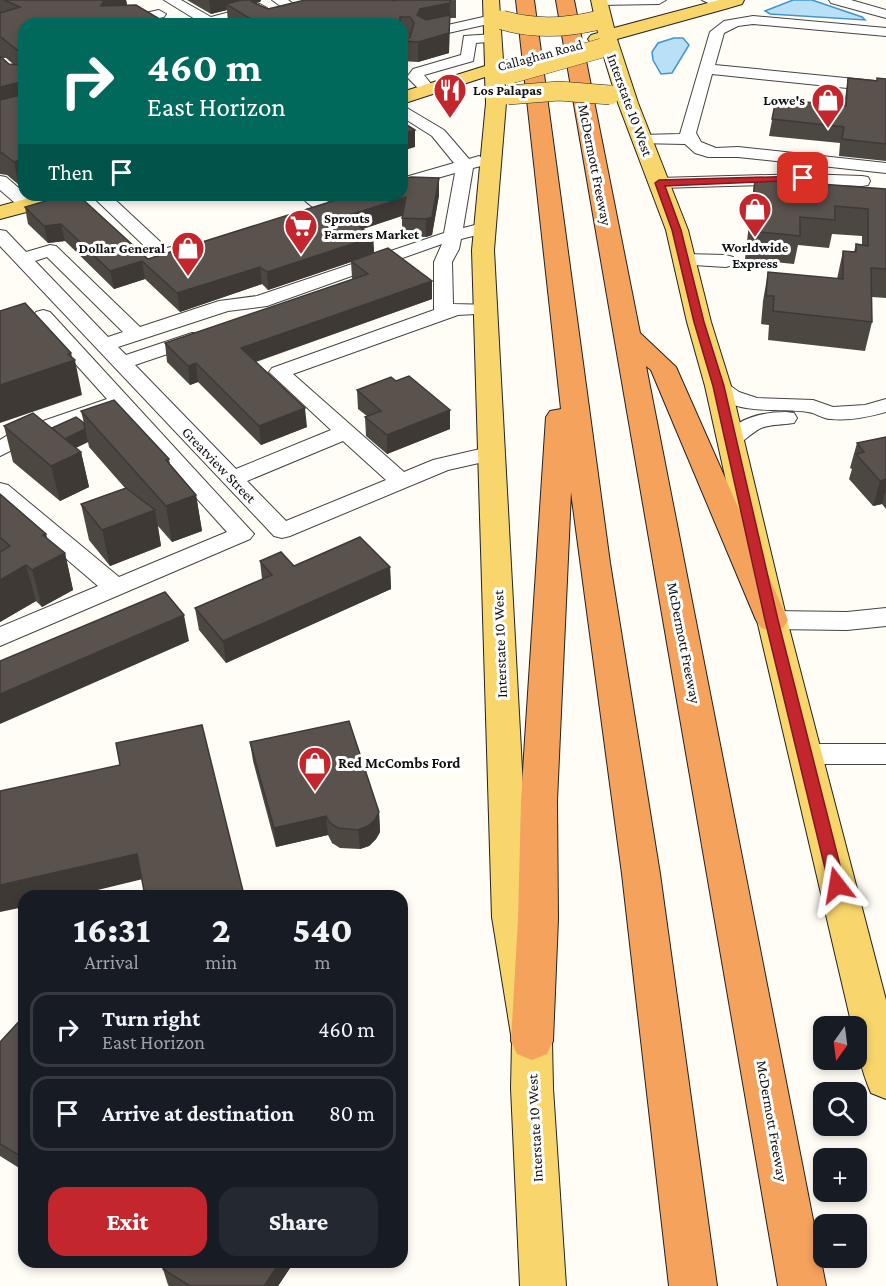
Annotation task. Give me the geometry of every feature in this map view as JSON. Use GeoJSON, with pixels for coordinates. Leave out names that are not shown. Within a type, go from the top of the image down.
{"type":"FeatureCollection","features":[{"type":"Feature","properties":{"kind":"highway"},"geometry":{"type":"LineString","coordinates":[[525,0],[594,563],[641,874],[693,1286]]}},
{"type":"Feature","properties":{"kind":"highway","name":"McDermott Freeway"},"geometry":{"type":"LineString","coordinates":[[565,0],[802,1286]]}},
{"type":"Feature","properties":{"kind":"highway"},"geometry":{"type":"LineString","coordinates":[[532,1041],[538,919],[539,801],[556,513],[563,319]]}},
{"type":"Feature","properties":{"kind":"highway"},"geometry":{"type":"LineString","coordinates":[[628,336],[663,367],[772,620]]}},
{"type":"Feature","properties":{"kind":"main road","name":"Callaghan Road"},"geometry":{"type":"LineString","coordinates":[[408,97],[449,90],[477,90],[604,42],[678,24],[680,17],[728,8]]}},
{"type":"Feature","properties":{"kind":"main road"},"geometry":{"type":"LineString","coordinates":[[494,13],[526,24],[578,24],[599,9],[628,19],[680,17]]}},
{"type":"Feature","properties":{"kind":"main road","name":"Interstate 10 West"},"geometry":{"type":"LineString","coordinates":[[599,9],[604,42],[619,99],[642,140],[677,230],[718,386],[772,620],[886,1080]]}},
{"type":"Feature","properties":{"kind":"main road","name":"Interstate 10 West"},"geometry":{"type":"LineString","coordinates":[[494,13],[494,38],[500,83],[483,239],[511,917],[532,1041],[532,1088],[543,1286]]}},
{"type":"Feature","properties":{"kind":"main road"},"geometry":{"type":"LineString","coordinates":[[500,83],[526,92],[597,93],[619,99]]}},
{"type":"Feature","properties":{"kind":"main road","name":"Callaghan Road"},"geometry":{"type":"LineString","coordinates":[[408,96],[427,89],[500,83]]}},
{"type":"Feature","properties":{"kind":"main road"},"geometry":{"type":"LineString","coordinates":[[0,213],[42,201]]}},
{"type":"Feature","properties":{"kind":"street"},"geometry":{"type":"LineString","coordinates":[[171,0],[201,18]]}},
{"type":"Feature","properties":{"kind":"street"},"geometry":{"type":"LineString","coordinates":[[836,0],[886,14]]}},
{"type":"Feature","properties":{"kind":"street"},"geometry":{"type":"LineString","coordinates":[[599,9],[653,1],[680,17]]}},
{"type":"Feature","properties":{"kind":"street"},"geometry":{"type":"LineString","coordinates":[[144,5],[165,18]]}},
{"type":"Feature","properties":{"kind":"street"},"geometry":{"type":"LineString","coordinates":[[223,18],[261,8],[313,6]]}},
{"type":"Feature","properties":{"kind":"street"},"geometry":{"type":"LineString","coordinates":[[256,18],[282,7]]}},
{"type":"Feature","properties":{"kind":"street"},"geometry":{"type":"LineString","coordinates":[[886,32],[753,20],[728,8],[717,32],[688,133],[689,139],[695,146],[715,154],[738,152],[886,168]]}},
{"type":"Feature","properties":{"kind":"street"},"geometry":{"type":"LineString","coordinates":[[426,34],[494,13]]}},
{"type":"Feature","properties":{"kind":"street"},"geometry":{"type":"LineString","coordinates":[[141,18],[159,14]]}},
{"type":"Feature","properties":{"kind":"street"},"geometry":{"type":"LineString","coordinates":[[427,89],[416,77],[418,72],[468,58],[469,39],[494,38]]}},
{"type":"Feature","properties":{"kind":"street"},"geometry":{"type":"LineString","coordinates":[[706,69],[886,87]]}},
{"type":"Feature","properties":{"kind":"street"},"geometry":{"type":"LineString","coordinates":[[408,114],[438,133],[465,165],[452,243],[444,262],[444,313]]}},
{"type":"Feature","properties":{"kind":"street"},"geometry":{"type":"LineString","coordinates":[[642,140],[689,139]]}},
{"type":"Feature","properties":{"kind":"street"},"geometry":{"type":"LineString","coordinates":[[408,181],[491,158]]}},
{"type":"Feature","properties":{"kind":"street"},"geometry":{"type":"LineString","coordinates":[[659,183],[803,178],[886,183]]}},
{"type":"Feature","properties":{"kind":"street"},"geometry":{"type":"LineString","coordinates":[[0,181],[18,196]]}},
{"type":"Feature","properties":{"kind":"street"},"geometry":{"type":"LineString","coordinates":[[408,181],[488,186]]}},
{"type":"Feature","properties":{"kind":"street"},"geometry":{"type":"LineString","coordinates":[[23,201],[28,205]]}},
{"type":"Feature","properties":{"kind":"street"},"geometry":{"type":"LineString","coordinates":[[106,201],[164,255],[208,242]]}},
{"type":"Feature","properties":{"kind":"street"},"geometry":{"type":"LineString","coordinates":[[317,201],[324,206]]}},
{"type":"Feature","properties":{"kind":"street"},"geometry":{"type":"LineString","coordinates":[[303,213],[343,201]]}},
{"type":"Feature","properties":{"kind":"street","name":"Greatview Street"},"geometry":{"type":"LineString","coordinates":[[0,235],[282,531],[441,465],[493,453]]}},
{"type":"Feature","properties":{"kind":"street"},"geometry":{"type":"LineString","coordinates":[[104,345],[226,306],[260,302],[452,243],[483,239]]}},
{"type":"Feature","properties":{"kind":"street"},"geometry":{"type":"LineString","coordinates":[[244,322],[333,292],[353,279],[452,243]]}},
{"type":"Feature","properties":{"kind":"street"},"geometry":{"type":"LineString","coordinates":[[22,259],[50,250],[136,334]]}},
{"type":"Feature","properties":{"kind":"street"},"geometry":{"type":"LineString","coordinates":[[684,260],[726,261]]}},
{"type":"Feature","properties":{"kind":"street"},"geometry":{"type":"LineString","coordinates":[[22,322],[69,308]]}},
{"type":"Feature","properties":{"kind":"street"},"geometry":{"type":"LineString","coordinates":[[401,481],[279,372],[456,309],[486,309]]}},
{"type":"Feature","properties":{"kind":"street"},"geometry":{"type":"LineString","coordinates":[[0,637],[242,534],[43,316]]}},
{"type":"Feature","properties":{"kind":"street"},"geometry":{"type":"LineString","coordinates":[[122,363],[222,329]]}},
{"type":"Feature","properties":{"kind":"street"},"geometry":{"type":"LineString","coordinates":[[718,386],[732,396],[755,404],[813,406],[830,413]]}},
{"type":"Feature","properties":{"kind":"street"},"geometry":{"type":"LineString","coordinates":[[0,449],[22,436],[149,391]]}},
{"type":"Feature","properties":{"kind":"street"},"geometry":{"type":"LineString","coordinates":[[731,440],[745,427],[762,419],[815,418],[830,413],[867,411],[886,405]]}},
{"type":"Feature","properties":{"kind":"street"},"geometry":{"type":"LineString","coordinates":[[232,479],[346,432]]}},
{"type":"Feature","properties":{"kind":"street"},"geometry":{"type":"LineString","coordinates":[[0,490],[116,588]]}},
{"type":"Feature","properties":{"kind":"street"},"geometry":{"type":"LineString","coordinates":[[772,620],[847,621],[886,617]]}},
{"type":"Feature","properties":{"kind":"street"},"geometry":{"type":"LineString","coordinates":[[805,754],[886,754]]}},
{"type":"Feature","properties":{"kind":"water"},"geometry":{"type":"Polygon","coordinates":[[[793,0],[812,0],[865,20],[770,14],[765,11],[793,0]]]}},
{"type":"Feature","properties":{"kind":"water"},"geometry":{"type":"Polygon","coordinates":[[[683,38],[689,45],[672,73],[661,74],[653,60],[652,52],[658,43],[683,38]]]}},
{"type":"Feature","properties":{"kind":"building"},"geometry":{"type":"Polygon","coordinates":[[[4,0],[104,0],[101,6],[136,5],[158,18],[18,18],[18,51],[0,37],[0,13],[20,7],[4,0]]]}},
{"type":"Feature","properties":{"kind":"building"},"geometry":{"type":"Polygon","coordinates":[[[251,0],[268,9],[305,0],[451,0],[450,3],[420,9],[417,15],[426,20],[450,15],[449,33],[418,42],[408,41],[414,23],[410,17],[249,18],[226,4],[251,0]]]}},
{"type":"Feature","properties":{"kind":"building"},"geometry":{"type":"Polygon","coordinates":[[[0,56],[9,64],[18,65],[18,83],[0,87],[0,56]]]}},
{"type":"Feature","properties":{"kind":"building"},"geometry":{"type":"Polygon","coordinates":[[[848,78],[877,81],[877,78],[886,79],[886,144],[842,139],[844,127],[772,119],[776,99],[846,106],[848,78]]]}},
{"type":"Feature","properties":{"kind":"building"},"geometry":{"type":"Polygon","coordinates":[[[18,96],[18,161],[14,162],[0,153],[0,100],[18,96]]]}},
{"type":"Feature","properties":{"kind":"building"},"geometry":{"type":"Polygon","coordinates":[[[408,126],[415,130],[408,132],[408,126]]]}},
{"type":"Feature","properties":{"kind":"building"},"geometry":{"type":"Polygon","coordinates":[[[408,178],[439,178],[432,217],[402,218],[405,201],[408,201],[408,178]]]}},
{"type":"Feature","properties":{"kind":"building"},"geometry":{"type":"Polygon","coordinates":[[[755,179],[886,189],[886,269],[871,268],[872,322],[773,311],[774,296],[766,296],[768,272],[843,279],[843,251],[856,252],[856,244],[868,246],[868,209],[835,206],[835,220],[800,217],[800,236],[750,231],[755,179]]]}},
{"type":"Feature","properties":{"kind":"building"},"geometry":{"type":"Polygon","coordinates":[[[46,201],[85,201],[148,259],[333,201],[393,201],[346,216],[373,237],[267,272],[260,267],[177,293],[142,261],[110,271],[61,224],[44,226],[25,207],[46,201]]]}},
{"type":"Feature","properties":{"kind":"building"},"geometry":{"type":"Polygon","coordinates":[[[388,248],[432,281],[241,348],[305,408],[259,426],[196,363],[188,366],[165,343],[368,274],[351,261],[388,248]]]}},
{"type":"Feature","properties":{"kind":"building"},"geometry":{"type":"Polygon","coordinates":[[[25,303],[75,360],[0,385],[0,311],[25,303]]]}},
{"type":"Feature","properties":{"kind":"building"},"geometry":{"type":"Polygon","coordinates":[[[409,376],[450,410],[387,435],[365,417],[381,411],[357,390],[391,377],[396,381],[409,376]]]}},
{"type":"Feature","properties":{"kind":"building"},"geometry":{"type":"Polygon","coordinates":[[[114,400],[169,459],[166,460],[196,495],[166,506],[81,411],[114,400]]]}},
{"type":"Feature","properties":{"kind":"building"},"geometry":{"type":"Polygon","coordinates":[[[33,413],[81,452],[51,466],[4,426],[33,413]]]}},
{"type":"Feature","properties":{"kind":"building"},"geometry":{"type":"Polygon","coordinates":[[[76,417],[84,423],[85,429],[65,439],[52,428],[76,417]]]}},
{"type":"Feature","properties":{"kind":"building"},"geometry":{"type":"Polygon","coordinates":[[[886,437],[886,479],[880,481],[856,454],[864,452],[857,443],[886,437]]]}},
{"type":"Feature","properties":{"kind":"building"},"geometry":{"type":"Polygon","coordinates":[[[126,488],[155,510],[102,530],[81,504],[126,488]]]}},
{"type":"Feature","properties":{"kind":"building"},"geometry":{"type":"Polygon","coordinates":[[[0,494],[65,553],[32,570],[26,565],[0,580],[0,552],[10,546],[0,537],[0,494]]]}},
{"type":"Feature","properties":{"kind":"building"},"geometry":{"type":"Polygon","coordinates":[[[360,537],[390,567],[223,641],[195,608],[272,575],[260,561],[281,552],[294,566],[360,537]]]}},
{"type":"Feature","properties":{"kind":"building"},"geometry":{"type":"Polygon","coordinates":[[[165,592],[184,615],[0,694],[0,661],[165,592]]]}},
{"type":"Feature","properties":{"kind":"building","name":"Red McCombs Ford"},"geometry":{"type":"Polygon","coordinates":[[[349,721],[379,812],[375,820],[358,830],[338,828],[330,823],[326,816],[274,828],[250,742],[349,721]]]}},
{"type":"Feature","properties":{"kind":"building"},"geometry":{"type":"Polygon","coordinates":[[[202,725],[243,890],[144,890],[137,854],[0,885],[0,791],[120,765],[116,743],[202,725]]]}},
{"type":"Feature","properties":{"kind":"building"},"geometry":{"type":"Polygon","coordinates":[[[18,1022],[18,1154],[0,1144],[0,1042],[18,1022]]]}},
{"type":"Feature","properties":{"kind":"building"},"geometry":{"type":"Polygon","coordinates":[[[276,1268],[264,1286],[190,1286],[163,1269],[276,1268]]]}},
{"type":"Feature","properties":{"kind":"place","name":"Los Palapas"},"geometry":{"type":"Point","coordinates":[450,119]}},
{"type":"Feature","properties":{"kind":"place","name":"Lowe's"},"geometry":{"type":"Point","coordinates":[828,129]}},
{"type":"Feature","properties":{"kind":"place","name":"Worldwide Express"},"geometry":{"type":"Point","coordinates":[755,238]}},
{"type":"Feature","properties":{"kind":"place","name":"Sprouts Farmers Market"},"geometry":{"type":"Point","coordinates":[301,255]}},
{"type":"Feature","properties":{"kind":"place","name":"Dollar General"},"geometry":{"type":"Point","coordinates":[188,277]}},
{"type":"Feature","properties":{"kind":"place","name":"Red McCombs Ford"},"geometry":{"type":"Point","coordinates":[315,792]}},
{"type":"Feature","properties":{"kind":"route"},"geometry":{"type":"LineString","coordinates":[[803,178],[659,183],[677,230],[699,322],[718,386],[837,885]]}}]}
